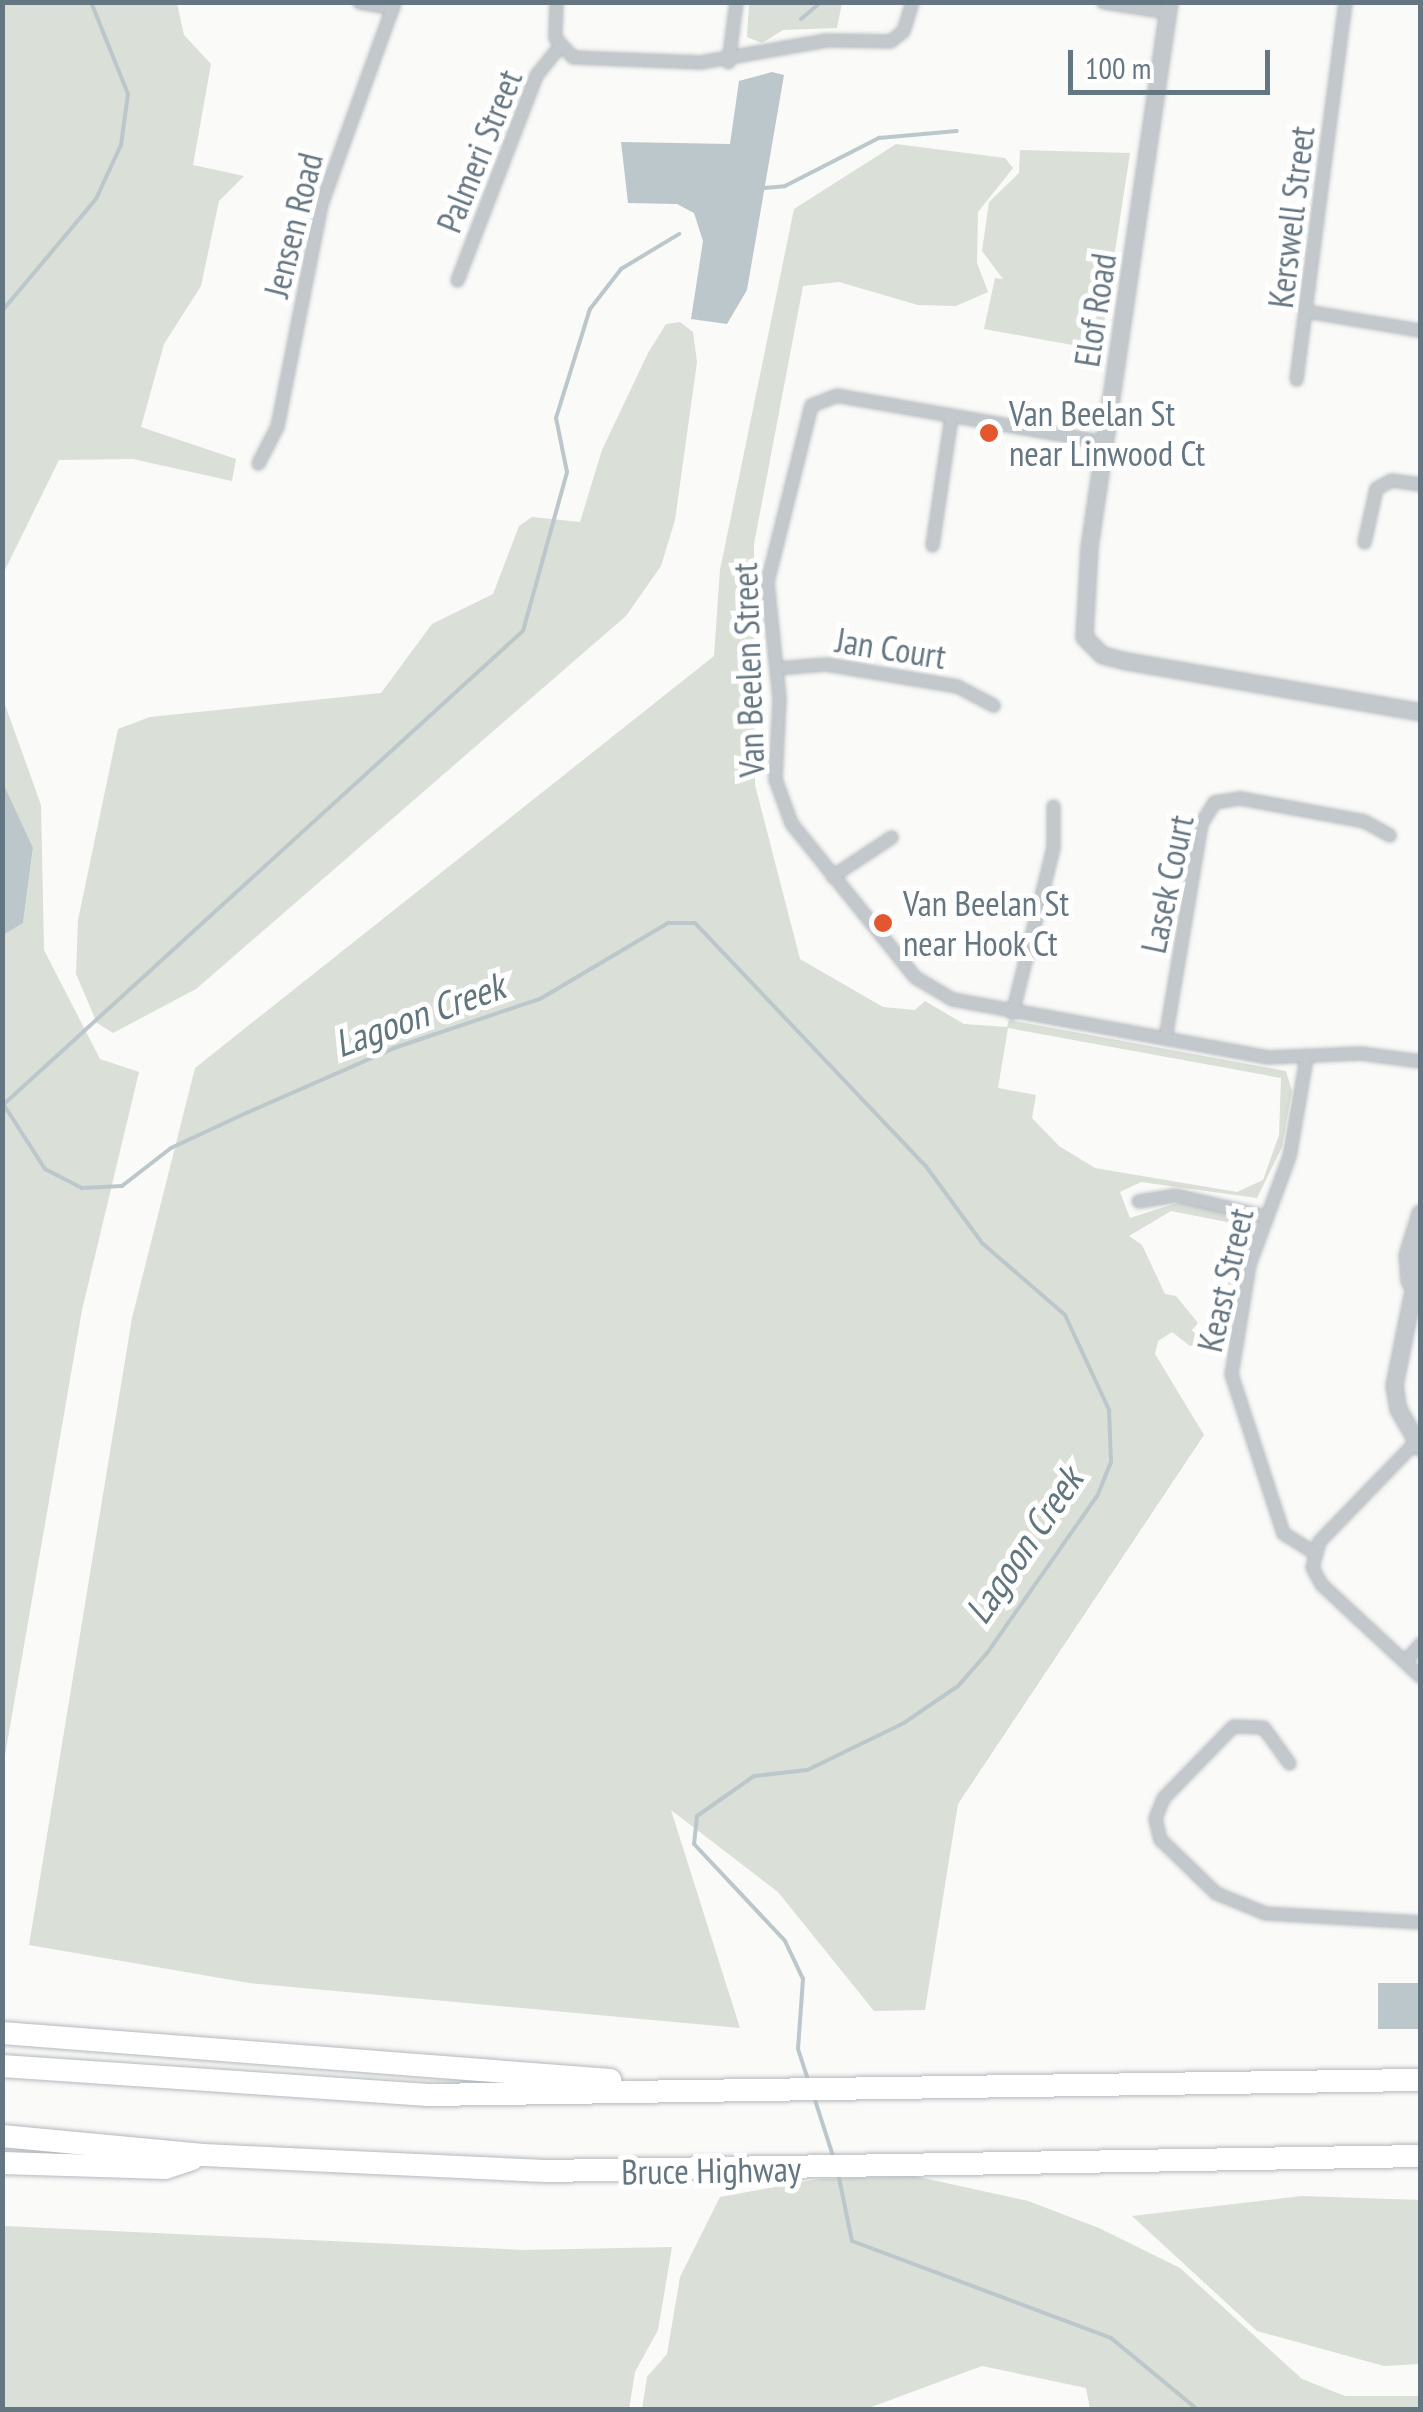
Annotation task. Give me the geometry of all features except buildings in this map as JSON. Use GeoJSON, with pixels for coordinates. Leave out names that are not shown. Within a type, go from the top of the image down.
{"type":"FeatureCollection","features":[{"type":"Feature","properties":{"kind":"highway"},"geometry":{"type":"LineString","coordinates":[[2,2033],[453,2072],[669,2080],[757,2094]]}},
{"type":"Feature","properties":{"kind":"highway"},"geometry":{"type":"LineString","coordinates":[[2,2066],[349,2092],[757,2094],[1420,2080]]}},
{"type":"Feature","properties":{"kind":"highway","name":"Bruce Highway"},"geometry":{"type":"LineString","coordinates":[[2,2136],[203,2155],[526,2171],[1420,2156]]}},
{"type":"Feature","properties":{"kind":"highway"},"geometry":{"type":"LineString","coordinates":[[2,2163],[165,2168],[203,2155]]}},
{"type":"Feature","properties":{"kind":"street"},"geometry":{"type":"LineString","coordinates":[[359,2],[393,6]]}},
{"type":"Feature","properties":{"kind":"street"},"geometry":{"type":"LineString","coordinates":[[556,2],[560,47],[583,58],[728,62],[813,42],[890,41],[903,31],[912,2]]}},
{"type":"Feature","properties":{"kind":"street"},"geometry":{"type":"LineString","coordinates":[[728,62],[736,2]]}},
{"type":"Feature","properties":{"kind":"street"},"geometry":{"type":"LineString","coordinates":[[1103,2],[1167,8]]}},
{"type":"Feature","properties":{"kind":"street","name":"Kerswell Street"},"geometry":{"type":"LineString","coordinates":[[1296,379],[1345,2]]}},
{"type":"Feature","properties":{"kind":"street","name":"Jensen Road"},"geometry":{"type":"LineString","coordinates":[[258,463],[278,426],[321,204],[393,6]]}},
{"type":"Feature","properties":{"kind":"street","name":"Elof Road"},"geometry":{"type":"LineString","coordinates":[[1167,8],[1080,620],[1094,650],[1420,712]]}},
{"type":"Feature","properties":{"kind":"street","name":"Palmeri Street"},"geometry":{"type":"LineString","coordinates":[[457,280],[536,75],[560,47]]}},
{"type":"Feature","properties":{"kind":"street"},"geometry":{"type":"LineString","coordinates":[[1306,311],[1420,330]]}},
{"type":"Feature","properties":{"kind":"street","name":"Van Beelen Street"},"geometry":{"type":"LineString","coordinates":[[1105,442],[837,395],[811,405],[772,542],[767,606],[776,668],[778,790],[790,823],[915,976],[952,999],[1012,1013],[1306,1058],[1360,1053],[1420,1061]]}},
{"type":"Feature","properties":{"kind":"street"},"geometry":{"type":"LineString","coordinates":[[932,545],[951,416]]}},
{"type":"Feature","properties":{"kind":"street"},"geometry":{"type":"LineString","coordinates":[[1364,542],[1376,488],[1390,480],[1420,484]]}},
{"type":"Feature","properties":{"kind":"street","name":"Jan Court"},"geometry":{"type":"LineString","coordinates":[[776,668],[826,664],[938,683],[993,705]]}},
{"type":"Feature","properties":{"kind":"street","name":"Lasek Court"},"geometry":{"type":"LineString","coordinates":[[1165,1038],[1202,823],[1214,802],[1240,798],[1364,821],[1389,835]]}},
{"type":"Feature","properties":{"kind":"street"},"geometry":{"type":"LineString","coordinates":[[1012,1013],[1054,847],[1052,806]]}},
{"type":"Feature","properties":{"kind":"street"},"geometry":{"type":"LineString","coordinates":[[832,876],[891,837]]}},
{"type":"Feature","properties":{"kind":"street","name":"Keast Street"},"geometry":{"type":"LineString","coordinates":[[1306,1058],[1289,1156],[1249,1264],[1233,1392],[1283,1533],[1313,1552]]}},
{"type":"Feature","properties":{"kind":"street"},"geometry":{"type":"LineString","coordinates":[[1138,1201],[1176,1195],[1265,1216]]}},
{"type":"Feature","properties":{"kind":"street"},"geometry":{"type":"LineString","coordinates":[[1420,1214],[1407,1255],[1409,1281],[1394,1385],[1418,1445],[1313,1552],[1320,1584],[1420,1676]]}},
{"type":"Feature","properties":{"kind":"street"},"geometry":{"type":"LineString","coordinates":[[1405,1660],[1420,1644]]}},
{"type":"Feature","properties":{"kind":"street"},"geometry":{"type":"LineString","coordinates":[[1289,1763],[1264,1727],[1233,1726],[1163,1798],[1155,1818],[1160,1838],[1216,1893],[1264,1912],[1420,1922]]}},
{"type":"Feature","properties":{"kind":"shaded area"},"geometry":{"type":"Polygon","coordinates":[[[3,2],[177,3],[184,35],[211,64],[193,165],[244,176],[219,201],[201,286],[164,344],[141,427],[236,459],[232,481],[133,459],[59,460],[3,574],[3,2]]]}},
{"type":"Feature","properties":{"kind":"shaded area"},"geometry":{"type":"Polygon","coordinates":[[[749,2],[842,3],[837,28],[783,30],[762,43],[747,37],[749,2]]]}},
{"type":"Feature","properties":{"kind":"shaded area"},"geometry":{"type":"Polygon","coordinates":[[[772,72],[784,75],[747,290],[727,324],[691,319],[703,241],[694,213],[677,204],[628,203],[621,142],[730,144],[739,81],[772,72]]]}},
{"type":"Feature","properties":{"kind":"shaded area"},"geometry":{"type":"Polygon","coordinates":[[[896,144],[1005,158],[1013,168],[978,212],[977,263],[988,292],[956,306],[918,305],[839,282],[803,286],[754,544],[755,785],[800,959],[883,1007],[915,1010],[925,1001],[964,1024],[1007,1027],[1009,1020],[1286,1071],[1292,1091],[1282,1147],[1257,1198],[1141,1182],[1120,1192],[1130,1218],[1180,1202],[1228,1211],[1242,1221],[1226,1341],[1220,1338],[1237,1224],[1171,1211],[1129,1236],[1142,1245],[1165,1294],[1176,1296],[1198,1323],[1192,1330],[1202,1342],[1190,1346],[1172,1332],[1158,1341],[1155,1354],[1204,1435],[958,1804],[925,2010],[874,2011],[778,1892],[671,1810],[740,2028],[249,1983],[29,1945],[132,1318],[195,1068],[714,656],[720,570],[794,209],[896,144]],[[1008,1028],[998,1088],[1036,1095],[1032,1118],[1059,1146],[1095,1168],[1237,1192],[1263,1180],[1279,1135],[1281,1078],[1008,1028]]]}},
{"type":"Feature","properties":{"kind":"shaded area"},"geometry":{"type":"Polygon","coordinates":[[[1020,150],[1130,153],[1100,350],[984,329],[995,278],[1003,279],[982,251],[989,202],[1019,173],[1020,150]]]}},
{"type":"Feature","properties":{"kind":"shaded area"},"geometry":{"type":"Polygon","coordinates":[[[680,322],[693,332],[697,362],[675,520],[661,566],[626,616],[196,989],[113,1033],[97,1023],[76,974],[78,920],[118,729],[150,717],[381,693],[432,624],[493,594],[519,526],[532,517],[580,522],[602,450],[648,353],[666,324],[680,322]]]}},
{"type":"Feature","properties":{"kind":"shaded area"},"geometry":{"type":"Polygon","coordinates":[[[3,699],[41,805],[44,950],[100,1059],[139,1072],[82,1310],[3,1767],[2,935],[23,923],[33,849],[3,783],[3,699]]]}},
{"type":"Feature","properties":{"kind":"shaded area"},"geometry":{"type":"Polygon","coordinates":[[[3,783],[33,848],[23,923],[3,935],[3,783]]]}},
{"type":"Feature","properties":{"kind":"shaded area"},"geometry":{"type":"Polygon","coordinates":[[[1378,1983],[1420,1983],[1420,2029],[1378,2029],[1378,1983]]]}},
{"type":"Feature","properties":{"kind":"shaded area"},"geometry":{"type":"Polygon","coordinates":[[[914,2176],[1028,2201],[1099,2228],[1180,2268],[1302,2379],[1345,2396],[1420,2396],[1420,2409],[1090,2409],[1086,2388],[982,2366],[866,2409],[642,2409],[647,2377],[667,2354],[680,2277],[720,2197],[819,2179],[914,2176]]]}},
{"type":"Feature","properties":{"kind":"shaded area"},"geometry":{"type":"Polygon","coordinates":[[[1302,2196],[1420,2200],[1420,2364],[1384,2366],[1257,2331],[1132,2216],[1302,2196]]]}},
{"type":"Feature","properties":{"kind":"shaded area"},"geometry":{"type":"Polygon","coordinates":[[[4,2226],[524,2250],[672,2247],[658,2330],[635,2372],[629,2409],[3,2410],[4,2226]]]}},
{"type":"Feature","properties":{"kind":"waterway","name":"Lagoon Creek"},"geometry":{"type":"LineString","coordinates":[[2,311],[96,199],[121,145],[128,94],[91,2]]}},
{"type":"Feature","properties":{"kind":"waterway"},"geometry":{"type":"LineString","coordinates":[[801,19],[821,2]]}},
{"type":"Feature","properties":{"kind":"waterway"},"geometry":{"type":"LineString","coordinates":[[764,188],[785,186],[879,138],[957,131]]}},
{"type":"Feature","properties":{"kind":"waterway"},"geometry":{"type":"LineString","coordinates":[[4,1104],[523,631],[567,472],[556,418],[590,309],[621,269],[679,234]]}},
{"type":"Feature","properties":{"kind":"waterway","name":"Lagoon Creek"},"geometry":{"type":"LineString","coordinates":[[2,1102],[45,1169],[82,1188],[122,1186],[171,1148],[244,1114],[394,1048],[540,999],[668,923],[695,923],[925,1165],[982,1243],[1065,1315],[1109,1410],[1111,1462],[1097,1496],[987,1653],[958,1686],[904,1723],[807,1770],[754,1776],[697,1816],[694,1844],[785,1941],[803,1979],[798,2049],[808,2079]]}},
{"type":"Feature","properties":{"kind":"waterway","name":"Lagoon Creek"},"geometry":{"type":"LineString","coordinates":[[814,2097],[834,2159]]}},
{"type":"Feature","properties":{"kind":"waterway","name":"Lagoon Creek"},"geometry":{"type":"LineString","coordinates":[[838,2173],[852,2241],[1111,2338],[1198,2410]]}},
{"type":"Feature","properties":{"kind":"place","name":"Van Beelan St near Linwood Ct"},"geometry":{"type":"Point","coordinates":[989,433]}},
{"type":"Feature","properties":{"kind":"place","name":"Van Beelan St near Hook Ct"},"geometry":{"type":"Point","coordinates":[883,923]}}]}
